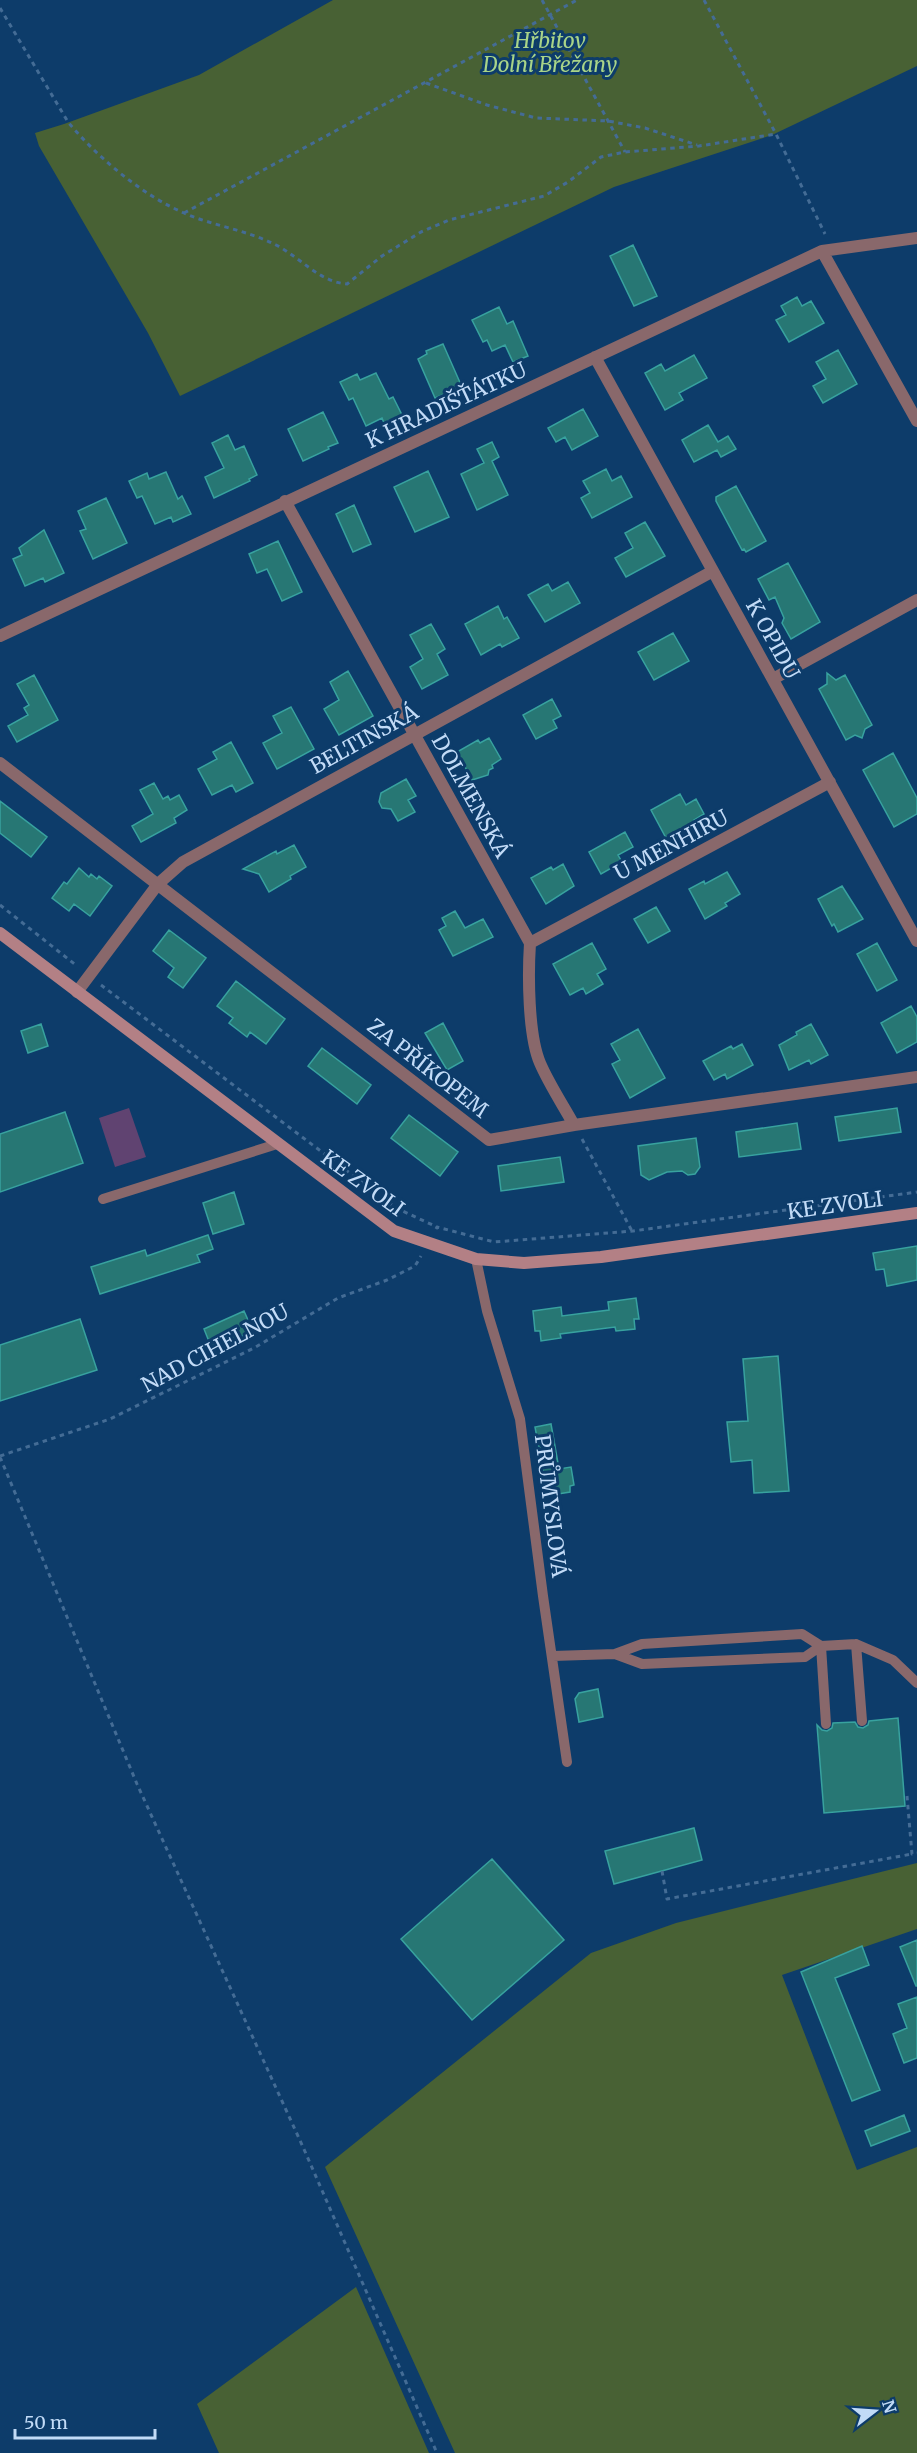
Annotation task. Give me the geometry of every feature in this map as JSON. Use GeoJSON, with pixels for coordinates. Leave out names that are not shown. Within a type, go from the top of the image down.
{"type":"FeatureCollection","features":[{"type":"Feature","properties":{"kind":"street","name":"K HRADIŠŤÁTKU"},"geometry":{"type":"LineString","coordinates":[[0,636],[822,251],[917,238]]}},
{"type":"Feature","properties":{"kind":"street"},"geometry":{"type":"LineString","coordinates":[[822,251],[917,421]]}},
{"type":"Feature","properties":{"kind":"street","name":"K OPIDU"},"geometry":{"type":"LineString","coordinates":[[595,357],[917,941]]}},
{"type":"Feature","properties":{"kind":"street","name":"DOLMENSKÁ"},"geometry":{"type":"LineString","coordinates":[[285,501],[530,943]]}},
{"type":"Feature","properties":{"kind":"street","name":"BELTINSKÁ"},"geometry":{"type":"LineString","coordinates":[[77,992],[158,884],[183,862],[713,571]]}},
{"type":"Feature","properties":{"kind":"street"},"geometry":{"type":"LineString","coordinates":[[773,679],[917,600]]}},
{"type":"Feature","properties":{"kind":"street","name":"ZA PŘÍKOPEM"},"geometry":{"type":"LineString","coordinates":[[0,763],[489,1140],[574,1125],[917,1077]]}},
{"type":"Feature","properties":{"kind":"street","name":"U MENHIRU"},"geometry":{"type":"LineString","coordinates":[[530,943],[830,782]]}},
{"type":"Feature","properties":{"kind":"street","name":"KE ZVOLI"},"geometry":{"type":"LineString","coordinates":[[0,933],[394,1232],[476,1259],[524,1263],[601,1257],[917,1213]]}},
{"type":"Feature","properties":{"kind":"street"},"geometry":{"type":"LineString","coordinates":[[530,943],[528,966],[534,1046],[540,1063],[574,1125]]}},
{"type":"Feature","properties":{"kind":"lane"},"geometry":{"type":"LineString","coordinates":[[103,1199],[277,1143]]}},
{"type":"Feature","properties":{"kind":"lane","name":"PRŮMYSLOVÁ"},"geometry":{"type":"LineString","coordinates":[[476,1259],[488,1311],[520,1419],[567,1762]]}},
{"type":"Feature","properties":{"kind":"lane"},"geometry":{"type":"LineString","coordinates":[[553,1656],[615,1654],[642,1644],[802,1634],[821,1646]]}},
{"type":"Feature","properties":{"kind":"lane"},"geometry":{"type":"LineString","coordinates":[[615,1654],[642,1664],[805,1657],[821,1646],[856,1644],[893,1660],[917,1683]]}},
{"type":"Feature","properties":{"kind":"lane"},"geometry":{"type":"LineString","coordinates":[[856,1644],[861,1721]]}},
{"type":"Feature","properties":{"kind":"lane"},"geometry":{"type":"LineString","coordinates":[[821,1646],[826,1724]]}},
{"type":"Feature","properties":{"kind":"path"},"geometry":{"type":"LineString","coordinates":[[542,0],[625,152]]}},
{"type":"Feature","properties":{"kind":"path"},"geometry":{"type":"LineString","coordinates":[[184,213],[577,0]]}},
{"type":"Feature","properties":{"kind":"path"},"geometry":{"type":"LineString","coordinates":[[704,0],[826,233],[822,251]]}},
{"type":"Feature","properties":{"kind":"path"},"geometry":{"type":"LineString","coordinates":[[0,8],[68,122],[80,136],[146,193],[184,213],[274,244],[334,283],[347,284],[382,256],[421,232],[449,220],[544,196],[568,182],[601,157],[625,152],[699,146],[776,134]]}},
{"type":"Feature","properties":{"kind":"path"},"geometry":{"type":"LineString","coordinates":[[426,82],[487,105],[536,118],[608,121],[645,128],[699,146]]}},
{"type":"Feature","properties":{"kind":"path"},"geometry":{"type":"LineString","coordinates":[[0,906],[396,1208],[437,1227],[494,1242],[633,1232],[917,1192]]}},
{"type":"Feature","properties":{"kind":"path"},"geometry":{"type":"LineString","coordinates":[[574,1125],[633,1232]]}},
{"type":"Feature","properties":{"kind":"path","name":"NAD CIHELNOU"},"geometry":{"type":"LineString","coordinates":[[0,1456],[110,1419],[213,1370],[338,1298],[387,1280],[415,1266],[437,1227]]}},
{"type":"Feature","properties":{"kind":"path"},"geometry":{"type":"LineString","coordinates":[[0,1456],[137,1784],[303,2147],[437,2453]]}},
{"type":"Feature","properties":{"kind":"path"},"geometry":{"type":"LineString","coordinates":[[662,1871],[667,1899],[915,1853],[907,1796]]}},
{"type":"Feature","properties":{"kind":"green space","name":"Hřbitov Dolní Břežany"},"geometry":{"type":"Polygon","coordinates":[[[333,0],[917,0],[917,66],[772,135],[614,187],[180,396],[148,333],[39,146],[35,133],[199,75],[333,0]]]}},
{"type":"Feature","properties":{"kind":"green space"},"geometry":{"type":"Polygon","coordinates":[[[917,1863],[917,1929],[782,1975],[857,2170],[917,2147],[917,2453],[455,2453],[325,2167],[591,1953],[676,1923],[917,1863]]]}},
{"type":"Feature","properties":{"kind":"green space"},"geometry":{"type":"Polygon","coordinates":[[[356,2287],[429,2453],[219,2453],[197,2404],[356,2287]]]}},
{"type":"Feature","properties":{"kind":"shaded area"},"geometry":{"type":"Polygon","coordinates":[[[129,1108],[146,1157],[115,1167],[99,1118],[129,1108]]]}},
{"type":"Feature","properties":{"kind":"building"},"geometry":{"type":"Polygon","coordinates":[[[633,245],[657,296],[634,306],[610,256],[633,245]]]}},
{"type":"Feature","properties":{"kind":"building"},"geometry":{"type":"Polygon","coordinates":[[[797,297],[802,306],[811,301],[824,323],[789,342],[776,320],[786,315],[781,306],[797,297]]]}},
{"type":"Feature","properties":{"kind":"building"},"geometry":{"type":"Polygon","coordinates":[[[499,307],[507,324],[513,321],[528,356],[513,362],[505,345],[492,351],[487,340],[483,342],[472,320],[499,307]]]}},
{"type":"Feature","properties":{"kind":"building"},"geometry":{"type":"Polygon","coordinates":[[[443,344],[462,387],[435,398],[418,359],[427,354],[426,351],[443,344]]]}},
{"type":"Feature","properties":{"kind":"building"},"geometry":{"type":"Polygon","coordinates":[[[838,350],[857,384],[823,403],[813,386],[826,379],[816,362],[838,350]]]}},
{"type":"Feature","properties":{"kind":"building"},"geometry":{"type":"Polygon","coordinates":[[[694,355],[707,378],[679,393],[683,400],[665,410],[645,373],[661,364],[665,371],[694,355]]]}},
{"type":"Feature","properties":{"kind":"building"},"geometry":{"type":"Polygon","coordinates":[[[376,373],[389,399],[393,397],[402,415],[384,423],[382,418],[366,426],[353,398],[349,400],[340,382],[357,374],[360,380],[376,373]]]}},
{"type":"Feature","properties":{"kind":"building"},"geometry":{"type":"Polygon","coordinates":[[[583,409],[598,436],[572,450],[565,437],[556,442],[548,428],[583,409]]]}},
{"type":"Feature","properties":{"kind":"building"},"geometry":{"type":"Polygon","coordinates":[[[323,412],[338,443],[303,461],[288,429],[323,412]]]}},
{"type":"Feature","properties":{"kind":"building"},"geometry":{"type":"Polygon","coordinates":[[[708,425],[718,442],[728,436],[736,449],[721,457],[717,450],[694,462],[682,440],[708,425]]]}},
{"type":"Feature","properties":{"kind":"building"},"geometry":{"type":"Polygon","coordinates":[[[228,435],[235,450],[244,446],[257,475],[249,479],[250,481],[214,498],[205,477],[224,468],[212,443],[228,435]]]}},
{"type":"Feature","properties":{"kind":"building"},"geometry":{"type":"Polygon","coordinates":[[[492,442],[499,457],[492,461],[508,495],[477,510],[461,474],[484,463],[477,449],[492,442]]]}},
{"type":"Feature","properties":{"kind":"building"},"geometry":{"type":"Polygon","coordinates":[[[606,469],[612,481],[621,476],[632,497],[592,518],[581,498],[590,493],[583,481],[606,469]]]}},
{"type":"Feature","properties":{"kind":"building"},"geometry":{"type":"Polygon","coordinates":[[[428,471],[449,517],[415,532],[394,487],[428,471]]]}},
{"type":"Feature","properties":{"kind":"building"},"geometry":{"type":"Polygon","coordinates":[[[166,472],[178,499],[182,496],[191,514],[173,522],[171,517],[155,524],[142,496],[137,498],[129,481],[147,473],[149,479],[166,472]]]}},
{"type":"Feature","properties":{"kind":"building"},"geometry":{"type":"Polygon","coordinates":[[[736,486],[766,541],[746,552],[742,550],[716,501],[716,497],[736,486]]]}},
{"type":"Feature","properties":{"kind":"building"},"geometry":{"type":"Polygon","coordinates":[[[106,498],[127,543],[93,559],[80,531],[86,529],[78,511],[106,498]]]}},
{"type":"Feature","properties":{"kind":"building"},"geometry":{"type":"Polygon","coordinates":[[[354,505],[371,544],[353,552],[336,514],[354,505]]]}},
{"type":"Feature","properties":{"kind":"building"},"geometry":{"type":"Polygon","coordinates":[[[645,522],[665,556],[626,577],[615,558],[633,548],[625,533],[645,522]]]}},
{"type":"Feature","properties":{"kind":"building"},"geometry":{"type":"Polygon","coordinates":[[[44,530],[64,573],[45,582],[43,578],[25,586],[13,559],[22,555],[19,548],[44,530]]]}},
{"type":"Feature","properties":{"kind":"building"},"geometry":{"type":"Polygon","coordinates":[[[278,541],[302,592],[282,601],[267,569],[257,573],[249,554],[278,541]]]}},
{"type":"Feature","properties":{"kind":"building"},"geometry":{"type":"Polygon","coordinates":[[[788,563],[820,622],[791,639],[782,623],[784,618],[775,597],[769,600],[758,579],[788,563]]]}},
{"type":"Feature","properties":{"kind":"building"},"geometry":{"type":"Polygon","coordinates":[[[568,582],[580,603],[545,622],[528,595],[548,584],[552,591],[568,582]]]}},
{"type":"Feature","properties":{"kind":"building"},"geometry":{"type":"Polygon","coordinates":[[[498,606],[504,619],[507,617],[519,638],[502,647],[500,644],[481,655],[465,624],[498,606]]]}},
{"type":"Feature","properties":{"kind":"building"},"geometry":{"type":"Polygon","coordinates":[[[431,624],[445,649],[437,654],[448,675],[422,689],[410,667],[423,659],[410,635],[431,624]]]}},
{"type":"Feature","properties":{"kind":"building"},"geometry":{"type":"Polygon","coordinates":[[[673,633],[689,661],[654,680],[638,652],[673,633]]]}},
{"type":"Feature","properties":{"kind":"building"},"geometry":{"type":"Polygon","coordinates":[[[348,671],[373,716],[339,735],[324,709],[339,700],[330,682],[348,671]]]}},
{"type":"Feature","properties":{"kind":"building"},"geometry":{"type":"Polygon","coordinates":[[[827,673],[836,680],[845,675],[872,725],[865,729],[862,738],[855,735],[846,740],[819,689],[827,684],[827,673]]]}},
{"type":"Feature","properties":{"kind":"building"},"geometry":{"type":"Polygon","coordinates":[[[34,675],[58,720],[17,742],[8,726],[28,715],[24,708],[29,705],[17,684],[34,675]]]}},
{"type":"Feature","properties":{"kind":"building"},"geometry":{"type":"Polygon","coordinates":[[[552,699],[561,716],[553,720],[557,728],[536,739],[523,715],[552,699]]]}},
{"type":"Feature","properties":{"kind":"building"},"geometry":{"type":"Polygon","coordinates":[[[291,707],[314,749],[277,769],[263,743],[282,733],[273,716],[291,707]]]}},
{"type":"Feature","properties":{"kind":"building"},"geometry":{"type":"Polygon","coordinates":[[[489,738],[501,759],[492,765],[493,768],[489,770],[488,775],[472,780],[457,752],[478,740],[480,743],[489,738]]]}},
{"type":"Feature","properties":{"kind":"building"},"geometry":{"type":"Polygon","coordinates":[[[231,742],[253,783],[236,792],[232,785],[212,795],[198,769],[217,759],[213,752],[231,742]]]}},
{"type":"Feature","properties":{"kind":"building"},"geometry":{"type":"Polygon","coordinates":[[[893,753],[917,798],[917,814],[894,827],[863,770],[893,753]]]}},
{"type":"Feature","properties":{"kind":"building"},"geometry":{"type":"Polygon","coordinates":[[[406,779],[416,796],[408,800],[415,812],[398,821],[391,809],[382,808],[379,802],[381,793],[406,779]]]}},
{"type":"Feature","properties":{"kind":"building"},"geometry":{"type":"Polygon","coordinates":[[[154,783],[163,799],[168,796],[170,800],[179,795],[187,810],[174,818],[176,823],[141,842],[132,826],[153,814],[140,790],[154,783]]]}},
{"type":"Feature","properties":{"kind":"building"},"geometry":{"type":"Polygon","coordinates":[[[680,794],[686,805],[696,799],[704,814],[694,820],[695,822],[666,838],[651,810],[680,794]]]}},
{"type":"Feature","properties":{"kind":"building"},"geometry":{"type":"Polygon","coordinates":[[[0,801],[47,837],[31,857],[0,833],[0,801]]]}},
{"type":"Feature","properties":{"kind":"building"},"geometry":{"type":"Polygon","coordinates":[[[625,832],[633,847],[618,855],[622,862],[601,874],[589,852],[625,832]]]}},
{"type":"Feature","properties":{"kind":"building"},"geometry":{"type":"Polygon","coordinates":[[[294,845],[306,867],[269,892],[259,874],[243,869],[276,851],[277,854],[294,845]]]}},
{"type":"Feature","properties":{"kind":"building"},"geometry":{"type":"Polygon","coordinates":[[[563,864],[574,886],[546,904],[531,878],[551,867],[553,870],[563,864]]]}},
{"type":"Feature","properties":{"kind":"building"},"geometry":{"type":"Polygon","coordinates":[[[79,868],[89,877],[91,874],[97,879],[99,876],[112,886],[90,916],[74,904],[69,911],[52,898],[79,868]]]}},
{"type":"Feature","properties":{"kind":"building"},"geometry":{"type":"Polygon","coordinates":[[[727,872],[740,894],[725,903],[727,906],[705,919],[689,889],[704,881],[705,884],[727,872]]]}},
{"type":"Feature","properties":{"kind":"building"},"geometry":{"type":"Polygon","coordinates":[[[842,886],[863,919],[838,932],[834,924],[832,926],[818,899],[842,886]]]}},
{"type":"Feature","properties":{"kind":"building"},"geometry":{"type":"Polygon","coordinates":[[[656,907],[670,931],[648,943],[634,919],[656,907]]]}},
{"type":"Feature","properties":{"kind":"building"},"geometry":{"type":"Polygon","coordinates":[[[455,911],[465,928],[483,919],[493,937],[453,956],[439,930],[446,926],[442,918],[455,911]]]}},
{"type":"Feature","properties":{"kind":"building"},"geometry":{"type":"Polygon","coordinates":[[[169,930],[206,958],[183,988],[168,977],[174,968],[153,951],[169,930]]]}},
{"type":"Feature","properties":{"kind":"building"},"geometry":{"type":"Polygon","coordinates":[[[592,943],[606,969],[597,974],[603,984],[586,994],[583,988],[570,995],[553,964],[592,943]]]}},
{"type":"Feature","properties":{"kind":"building"},"geometry":{"type":"Polygon","coordinates":[[[877,943],[897,980],[877,991],[857,954],[877,943]]]}},
{"type":"Feature","properties":{"kind":"building"},"geometry":{"type":"Polygon","coordinates":[[[236,981],[285,1019],[266,1044],[250,1032],[247,1037],[229,1023],[233,1018],[217,1006],[236,981]]]}},
{"type":"Feature","properties":{"kind":"building"},"geometry":{"type":"Polygon","coordinates":[[[911,1006],[917,1017],[917,1042],[897,1053],[881,1023],[911,1006]]]}},
{"type":"Feature","properties":{"kind":"building"},"geometry":{"type":"Polygon","coordinates":[[[443,1023],[463,1061],[447,1070],[425,1033],[443,1023]]]}},
{"type":"Feature","properties":{"kind":"building"},"geometry":{"type":"Polygon","coordinates":[[[41,1024],[48,1046],[28,1053],[21,1031],[41,1024]]]}},
{"type":"Feature","properties":{"kind":"building"},"geometry":{"type":"Polygon","coordinates":[[[811,1024],[828,1055],[811,1064],[809,1060],[789,1070],[779,1045],[811,1024]]]}},
{"type":"Feature","properties":{"kind":"building"},"geometry":{"type":"Polygon","coordinates":[[[638,1029],[665,1078],[630,1098],[612,1064],[620,1060],[611,1044],[638,1029]]]}},
{"type":"Feature","properties":{"kind":"building"},"geometry":{"type":"Polygon","coordinates":[[[742,1044],[753,1065],[727,1079],[725,1074],[714,1080],[703,1061],[731,1046],[733,1049],[742,1044]]]}},
{"type":"Feature","properties":{"kind":"building"},"geometry":{"type":"Polygon","coordinates":[[[322,1048],[371,1085],[357,1104],[308,1066],[322,1048]]]}},
{"type":"Feature","properties":{"kind":"building"},"geometry":{"type":"Polygon","coordinates":[[[897,1108],[901,1132],[839,1141],[835,1117],[897,1108]]]}},
{"type":"Feature","properties":{"kind":"building"},"geometry":{"type":"Polygon","coordinates":[[[65,1112],[83,1163],[0,1192],[0,1134],[65,1112]]]}},
{"type":"Feature","properties":{"kind":"building"},"geometry":{"type":"Polygon","coordinates":[[[409,1115],[458,1152],[440,1176],[391,1138],[409,1115]]]}},
{"type":"Feature","properties":{"kind":"building"},"geometry":{"type":"Polygon","coordinates":[[[797,1123],[801,1149],[739,1157],[736,1132],[797,1123]]]}},
{"type":"Feature","properties":{"kind":"building"},"geometry":{"type":"Polygon","coordinates":[[[696,1138],[700,1167],[695,1174],[688,1175],[682,1171],[667,1172],[649,1180],[641,1175],[638,1146],[696,1138]]]}},
{"type":"Feature","properties":{"kind":"building"},"geometry":{"type":"Polygon","coordinates":[[[560,1157],[564,1182],[501,1191],[498,1166],[560,1157]]]}},
{"type":"Feature","properties":{"kind":"building"},"geometry":{"type":"Polygon","coordinates":[[[234,1192],[244,1224],[213,1234],[203,1203],[234,1192]]]}},
{"type":"Feature","properties":{"kind":"building"},"geometry":{"type":"Polygon","coordinates":[[[208,1235],[213,1249],[197,1255],[200,1262],[100,1294],[91,1267],[145,1250],[147,1256],[208,1235]]]}},
{"type":"Feature","properties":{"kind":"building"},"geometry":{"type":"Polygon","coordinates":[[[917,1246],[917,1280],[887,1286],[884,1269],[876,1270],[873,1253],[917,1246]]]}},
{"type":"Feature","properties":{"kind":"building"},"geometry":{"type":"Polygon","coordinates":[[[636,1298],[639,1319],[634,1319],[635,1329],[616,1331],[615,1327],[560,1334],[561,1338],[541,1341],[540,1331],[535,1331],[533,1311],[561,1307],[562,1316],[609,1310],[608,1302],[636,1298]]]}},
{"type":"Feature","properties":{"kind":"building"},"geometry":{"type":"Polygon","coordinates":[[[244,1311],[253,1331],[212,1349],[204,1329],[244,1311]]]}},
{"type":"Feature","properties":{"kind":"building"},"geometry":{"type":"Polygon","coordinates":[[[80,1319],[97,1370],[0,1401],[0,1345],[80,1319]]]}},
{"type":"Feature","properties":{"kind":"building"},"geometry":{"type":"Polygon","coordinates":[[[778,1356],[789,1491],[754,1493],[752,1460],[731,1462],[727,1422],[748,1421],[743,1359],[778,1356]]]}},
{"type":"Feature","properties":{"kind":"building"},"geometry":{"type":"Polygon","coordinates":[[[551,1424],[559,1469],[571,1467],[574,1485],[570,1486],[570,1492],[552,1495],[551,1490],[547,1491],[535,1427],[551,1424]]]}},
{"type":"Feature","properties":{"kind":"building"},"geometry":{"type":"Polygon","coordinates":[[[598,1689],[603,1717],[579,1722],[575,1699],[579,1693],[598,1689]]]}},
{"type":"Feature","properties":{"kind":"building"},"geometry":{"type":"Polygon","coordinates":[[[898,1718],[905,1806],[824,1813],[817,1725],[827,1731],[832,1728],[833,1723],[855,1722],[858,1727],[863,1728],[868,1725],[869,1721],[898,1718]]]}},
{"type":"Feature","properties":{"kind":"building"},"geometry":{"type":"Polygon","coordinates":[[[694,1828],[702,1860],[614,1884],[605,1851],[694,1828]]]}},
{"type":"Feature","properties":{"kind":"building"},"geometry":{"type":"Polygon","coordinates":[[[492,1859],[564,1940],[472,2020],[401,1939],[492,1859]]]}},
{"type":"Feature","properties":{"kind":"building"},"geometry":{"type":"Polygon","coordinates":[[[917,1940],[917,1986],[916,1986],[900,1947],[917,1940]]]}},
{"type":"Feature","properties":{"kind":"building"},"geometry":{"type":"Polygon","coordinates":[[[862,1946],[869,1965],[835,1978],[880,2090],[852,2101],[801,1972],[862,1946]]]}},
{"type":"Feature","properties":{"kind":"building"},"geometry":{"type":"Polygon","coordinates":[[[917,1997],[917,2058],[904,2063],[893,2034],[907,2028],[898,2004],[917,1997]]]}},
{"type":"Feature","properties":{"kind":"building"},"geometry":{"type":"Polygon","coordinates":[[[904,2115],[910,2131],[871,2146],[865,2131],[904,2115]]]}}]}
